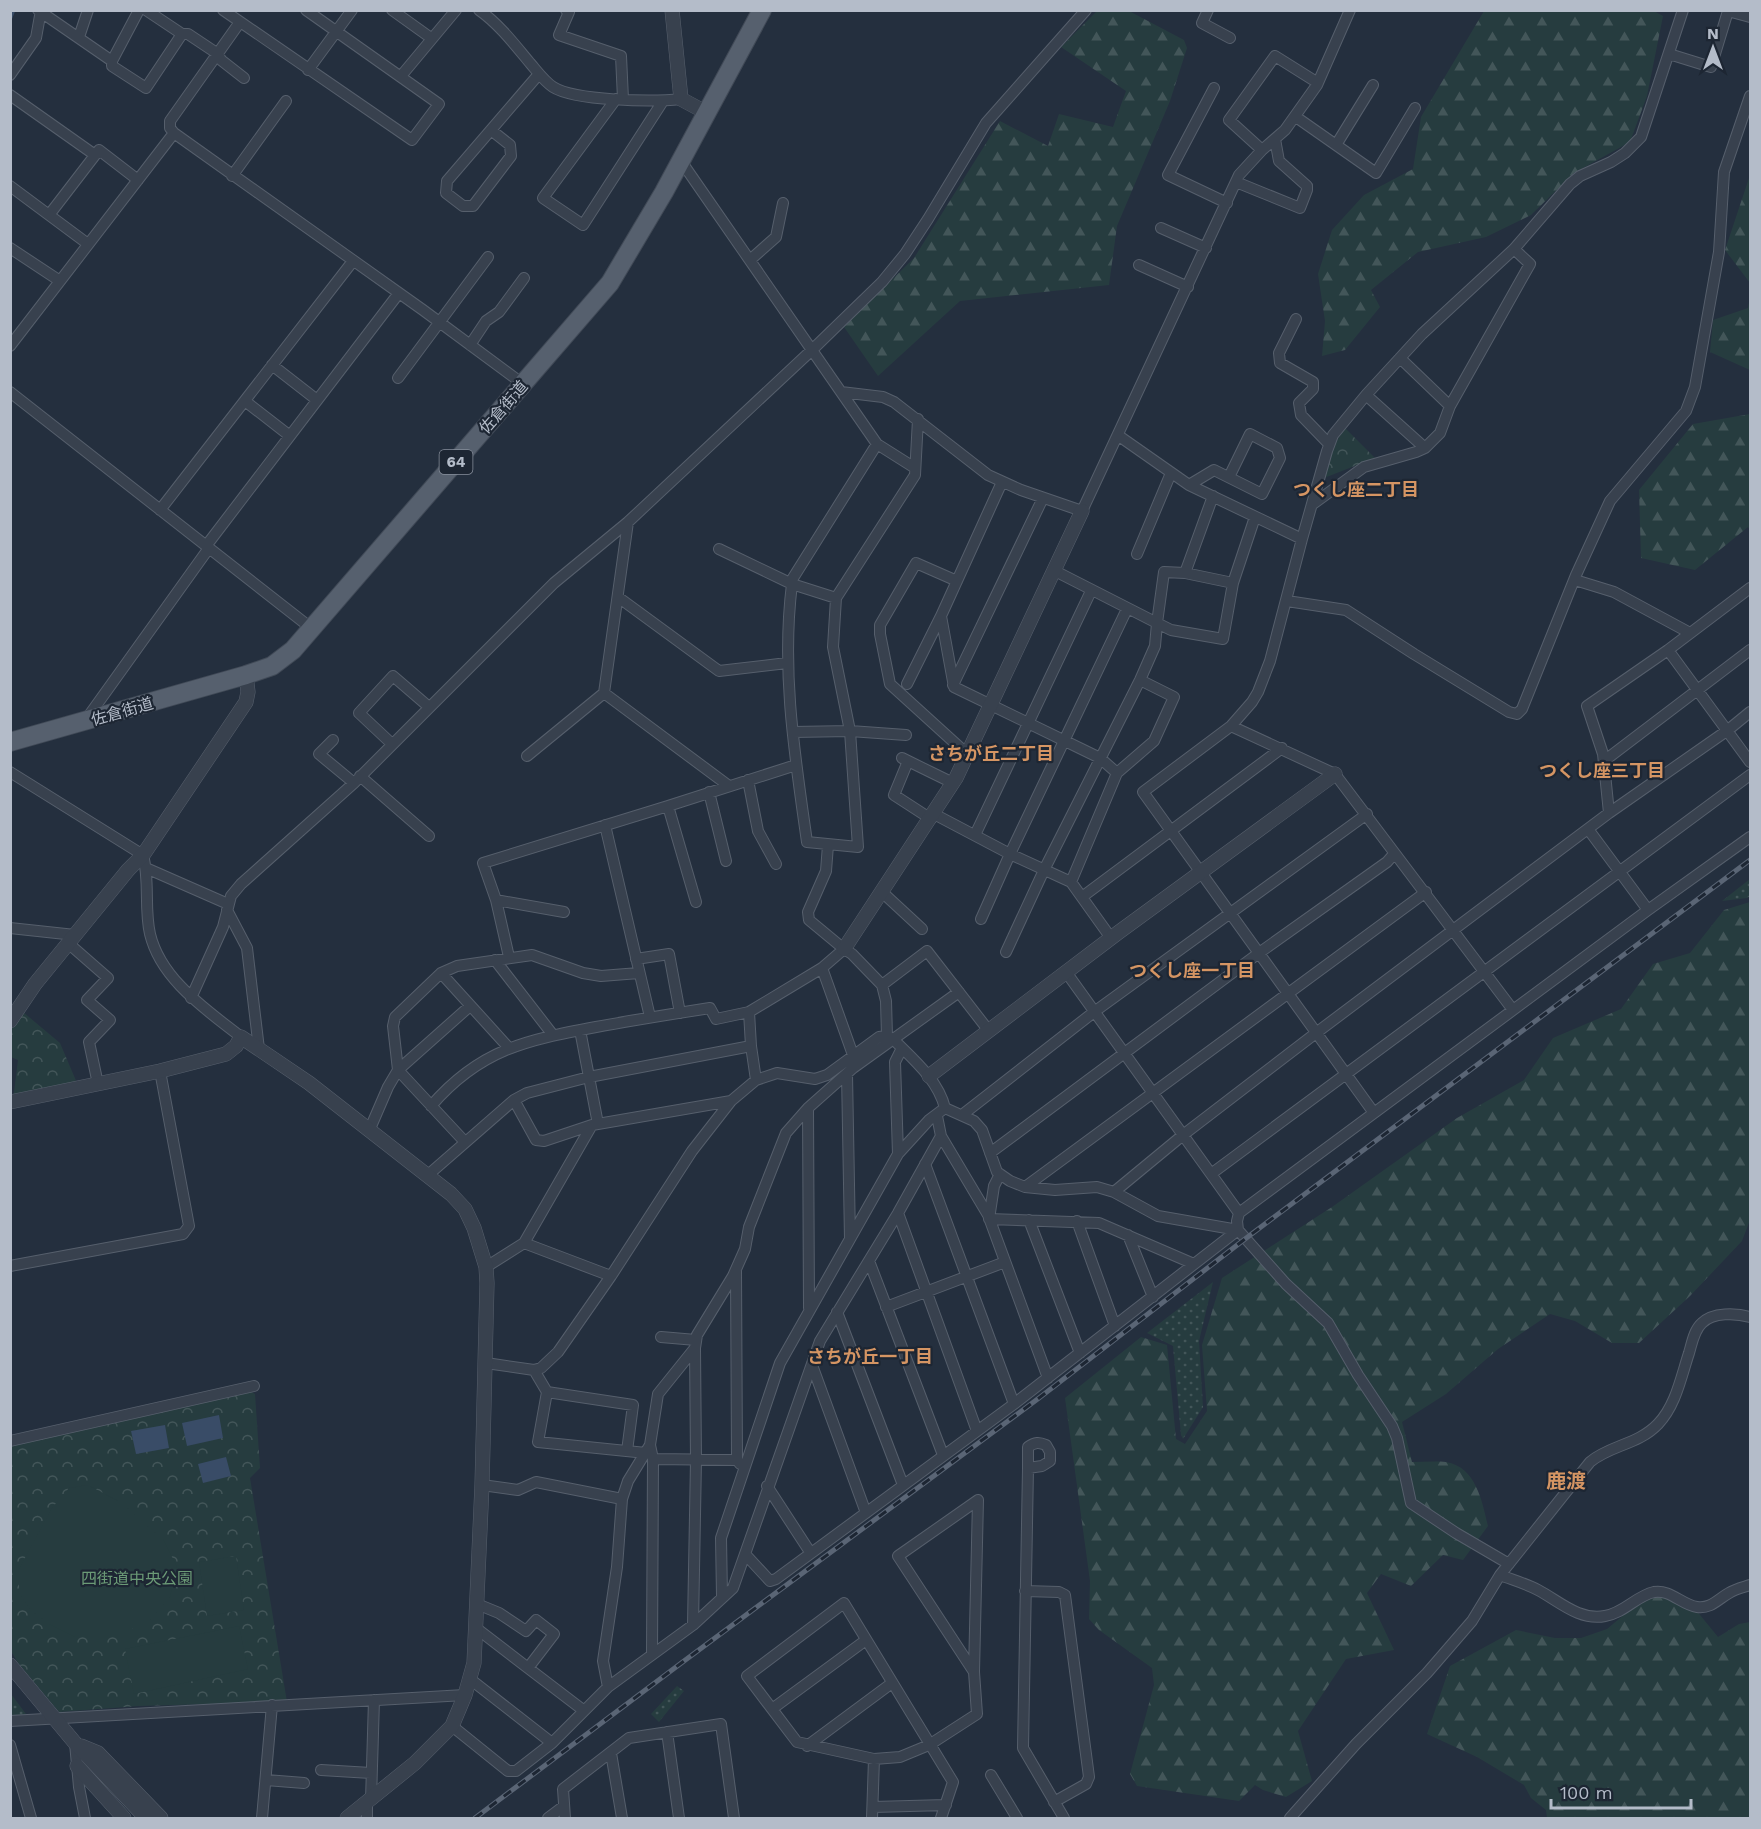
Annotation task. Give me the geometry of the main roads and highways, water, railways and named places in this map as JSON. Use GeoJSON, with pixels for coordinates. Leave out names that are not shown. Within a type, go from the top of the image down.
{"type":"FeatureCollection","features":[{"type":"Feature","properties":{"kind":"main road","name":"佐倉街道"},"geometry":{"type":"LineString","coordinates":[[10,742],[246,675],[272,666],[283,659],[610,283],[650,218],[762,10]]}},
{"type":"Feature","properties":{"kind":"water"},"geometry":{"type":"Polygon","coordinates":[[[219,1415],[223,1438],[187,1446],[182,1423],[219,1415]]]}},
{"type":"Feature","properties":{"kind":"water"},"geometry":{"type":"Polygon","coordinates":[[[165,1425],[169,1448],[136,1454],[131,1431],[165,1425]]]}},
{"type":"Feature","properties":{"kind":"water"},"geometry":{"type":"Polygon","coordinates":[[[226,1457],[231,1476],[203,1483],[198,1464],[226,1457]]]}},
{"type":"Feature","properties":{"kind":"waterway"},"geometry":{"type":"LineString","coordinates":[[10,20],[14,10]]}},
{"type":"Feature","properties":{"kind":"railway"},"geometry":{"type":"LineString","coordinates":[[475,1818],[1039,1398],[1245,1239],[1750,860]]}},
{"type":"Feature","properties":{"kind":"district","name":"つくし座二丁目"},"geometry":{"type":"Point","coordinates":[1356,490]}},
{"type":"Feature","properties":{"kind":"district","name":"さちが丘二丁目"},"geometry":{"type":"Point","coordinates":[991,754]}},
{"type":"Feature","properties":{"kind":"district","name":"つくし座三丁目"},"geometry":{"type":"Point","coordinates":[1602,771]}},
{"type":"Feature","properties":{"kind":"district","name":"つくし座一丁目"},"geometry":{"type":"Point","coordinates":[1192,971]}},
{"type":"Feature","properties":{"kind":"district","name":"さちが丘一丁目"},"geometry":{"type":"Point","coordinates":[870,1357]}},
{"type":"Feature","properties":{"kind":"district","name":"鹿渡"},"geometry":{"type":"Point","coordinates":[1566,1481]}},
{"type":"Feature","properties":{"kind":"park label","name":"四街道中央公園"},"geometry":{"type":"Point","coordinates":[137,1578]}}]}
